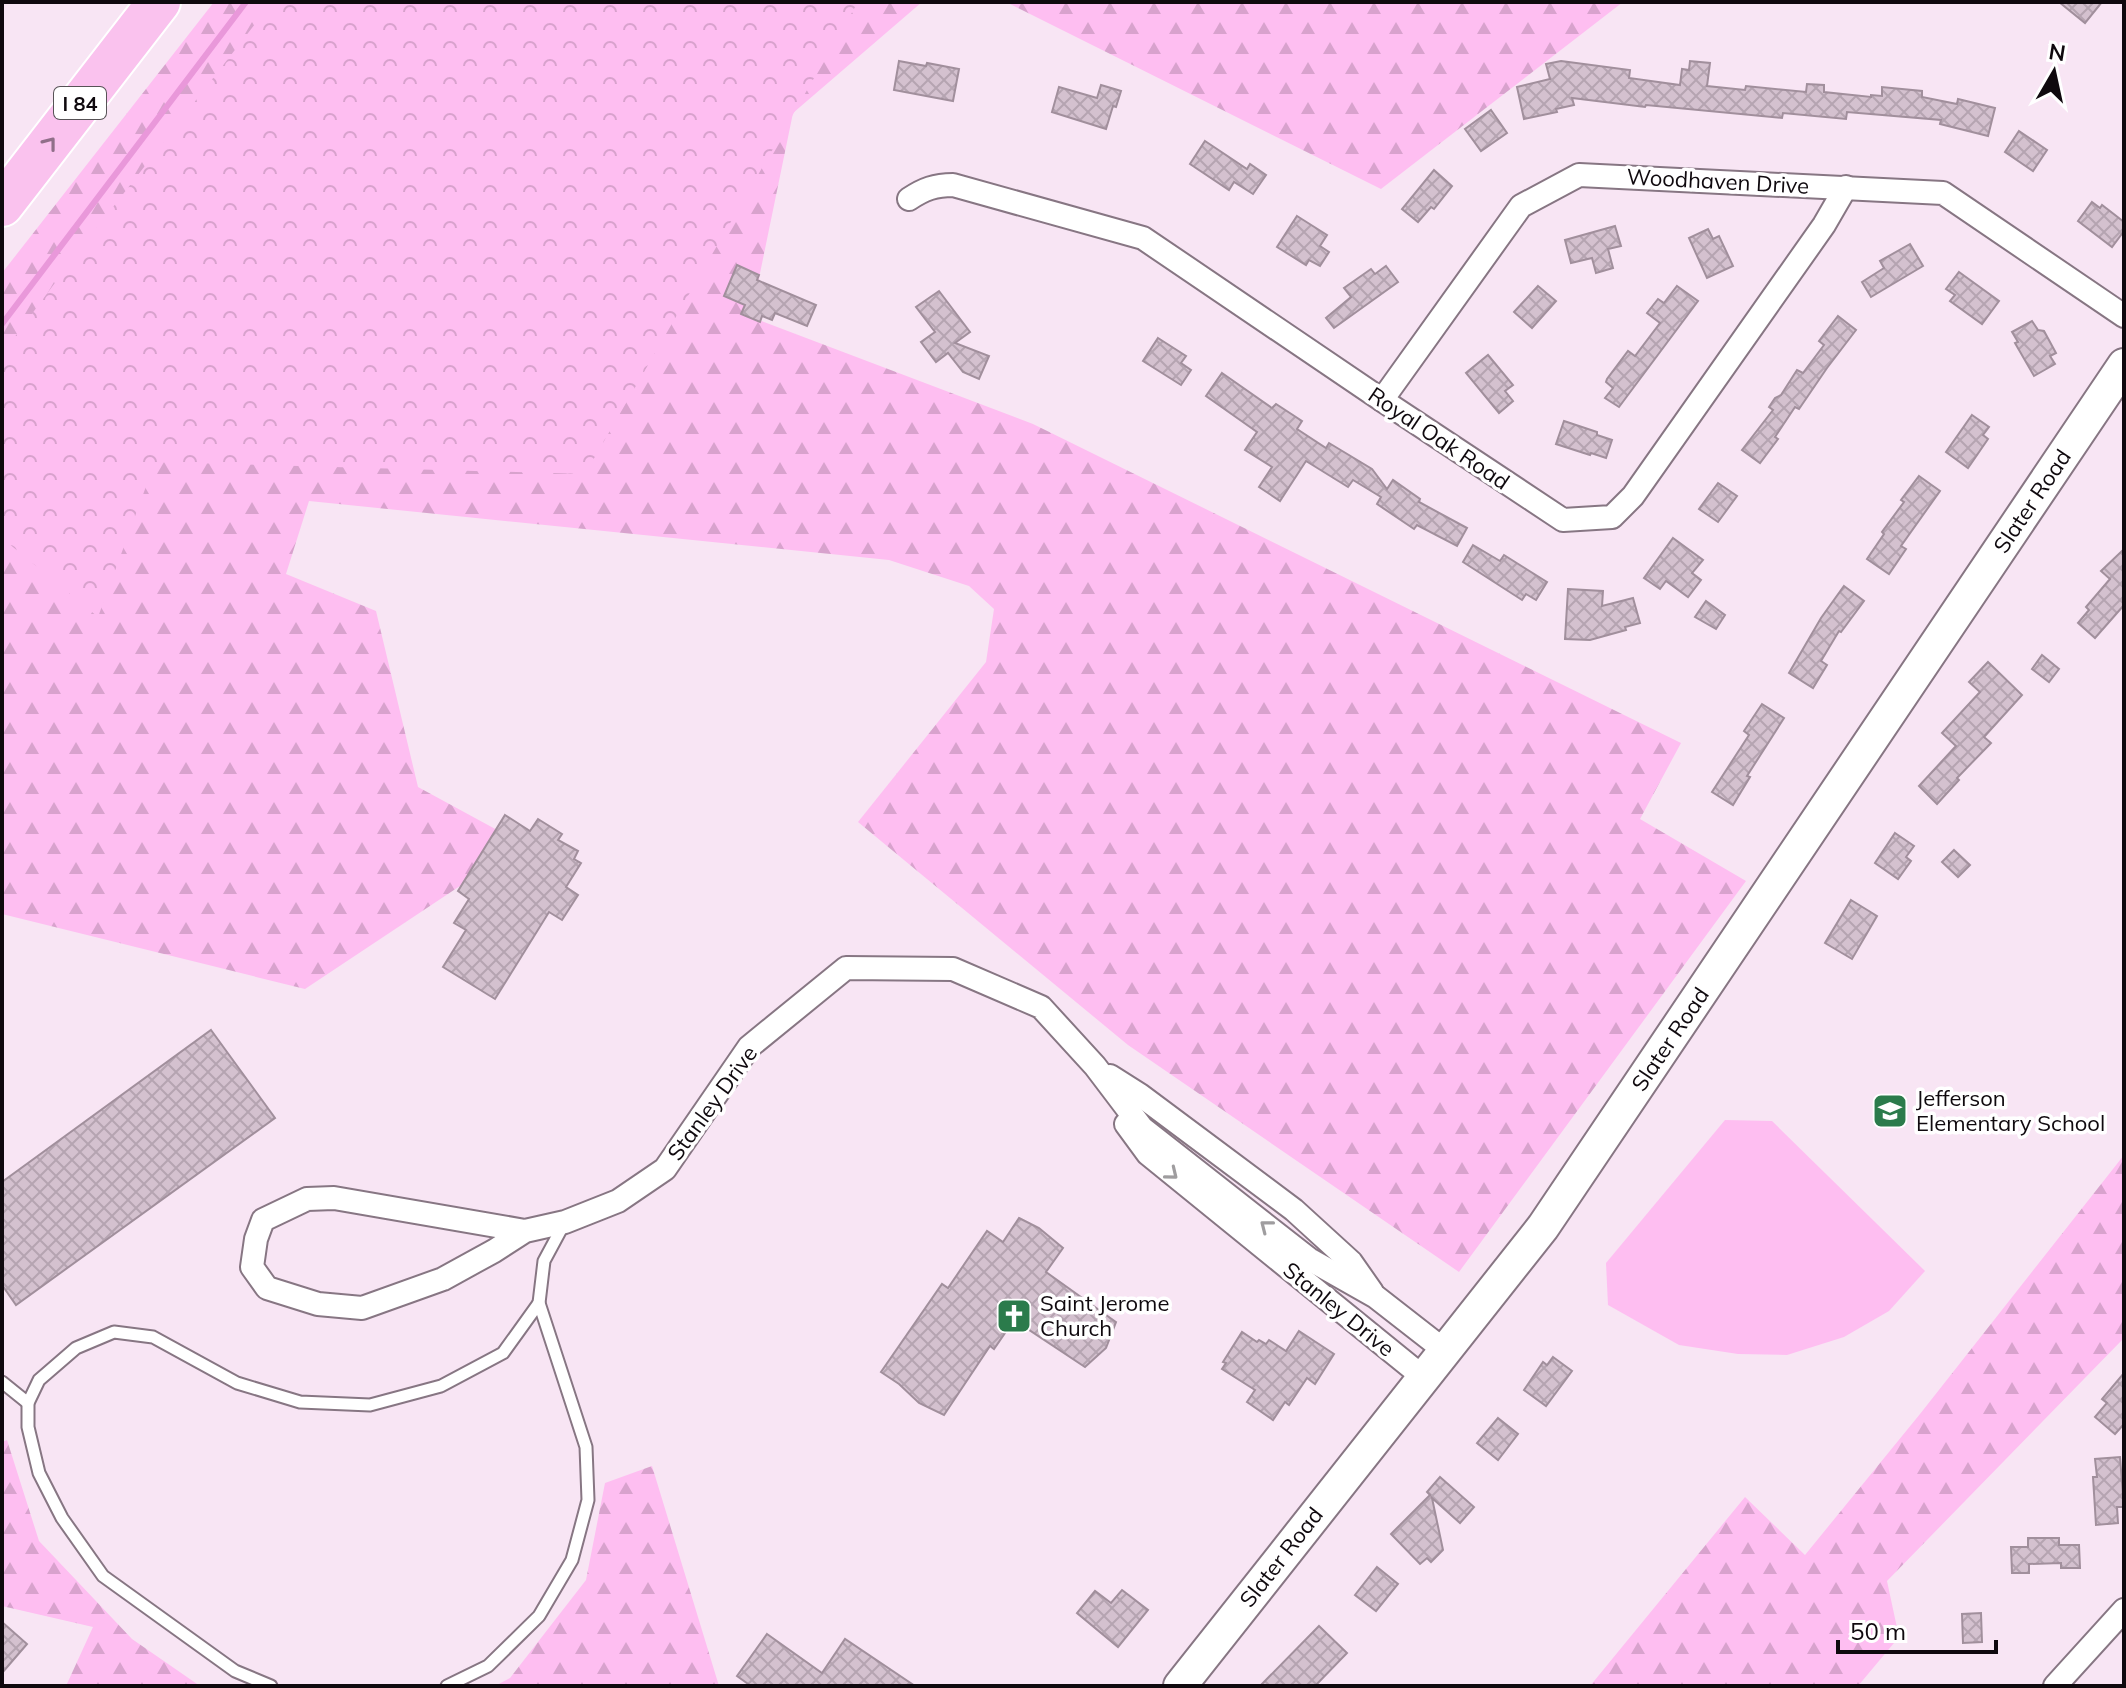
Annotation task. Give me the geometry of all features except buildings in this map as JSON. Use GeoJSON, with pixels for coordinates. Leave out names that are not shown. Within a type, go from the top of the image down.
{"type":"FeatureCollection","features":[{"type":"Feature","properties":{"kind":"highway","name":"I 84"},"geometry":{"type":"LineString","coordinates":[[2,205],[159,2]]}},
{"type":"Feature","properties":{"kind":"main road","name":"Slater Road"},"geometry":{"type":"LineString","coordinates":[[1180,1686],[1543,1227],[2124,365]]}},
{"type":"Feature","properties":{"kind":"street","name":"Woodhaven Drive"},"geometry":{"type":"LineString","coordinates":[[1382,400],[1521,206],[1579,175],[1943,193],[2124,316]]}},
{"type":"Feature","properties":{"kind":"street","name":"Royal Oak Road"},"geometry":{"type":"LineString","coordinates":[[909,199],[935,185],[953,185],[1143,238],[1563,520],[1612,517],[1633,496],[1824,225],[1846,187]]}},
{"type":"Feature","properties":{"kind":"street","name":"Stanley Drive"},"geometry":{"type":"LineString","coordinates":[[525,1231],[334,1198],[307,1199],[263,1220],[256,1239],[252,1267],[267,1288],[318,1304],[362,1308],[443,1279],[525,1231],[565,1222],[618,1201],[665,1169],[749,1047],[846,968],[953,969],[1041,1007],[1095,1066],[1142,1128],[1309,1259],[1376,1297],[1444,1350]]}},
{"type":"Feature","properties":{"kind":"street","name":"Stanley Drive"},"geometry":{"type":"LineString","coordinates":[[1095,1066],[1116,1111],[1148,1154],[1423,1377]]}},
{"type":"Feature","properties":{"kind":"street"},"geometry":{"type":"LineString","coordinates":[[2055,1686],[2124,1610]]}},
{"type":"Feature","properties":{"kind":"lane"},"geometry":{"type":"LineString","coordinates":[[447,1686],[488,1666],[539,1616],[572,1560],[588,1500],[586,1447],[539,1303],[544,1261],[565,1222]]}},
{"type":"Feature","properties":{"kind":"lane"},"geometry":{"type":"LineString","coordinates":[[271,1686],[235,1671],[103,1576],[62,1518],[39,1473],[28,1427],[28,1403],[39,1380],[76,1348],[114,1332],[153,1337],[237,1383],[300,1402],[370,1405],[441,1386],[503,1353],[539,1303]]}},
{"type":"Feature","properties":{"kind":"lane"},"geometry":{"type":"LineString","coordinates":[[2,1382],[28,1403]]}},
{"type":"Feature","properties":{"kind":"green space"},"geometry":{"type":"Polygon","coordinates":[[[214,2],[922,2],[793,113],[751,317],[1033,424],[1681,743],[1640,819],[1746,881],[1459,1272],[1128,1045],[858,822],[986,662],[994,609],[969,586],[889,560],[309,501],[286,574],[376,611],[418,787],[523,844],[305,989],[2,914],[2,273],[214,2]]]}},
{"type":"Feature","properties":{"kind":"green space"},"geometry":{"type":"Polygon","coordinates":[[[272,2],[858,2],[585,474],[155,462],[98,617],[2,538],[2,354],[272,2]]]}},
{"type":"Feature","properties":{"kind":"green space"},"geometry":{"type":"Polygon","coordinates":[[[1006,2],[1623,2],[1381,189],[1006,2]]]}},
{"type":"Feature","properties":{"kind":"green space"},"geometry":{"type":"Polygon","coordinates":[[[1725,1120],[1772,1121],[1925,1271],[1889,1311],[1844,1337],[1787,1355],[1738,1354],[1679,1345],[1608,1305],[1606,1263],[1725,1120]]]}},
{"type":"Feature","properties":{"kind":"green space"},"geometry":{"type":"Polygon","coordinates":[[[2124,1155],[2124,1338],[1887,1581],[1899,1637],[1858,1686],[1590,1686],[1745,1497],[1805,1555],[2124,1155]]]}},
{"type":"Feature","properties":{"kind":"green space"},"geometry":{"type":"Polygon","coordinates":[[[7,1440],[39,1541],[132,1639],[200,1686],[66,1686],[93,1627],[2,1606],[2,1442],[7,1440]]]}},
{"type":"Feature","properties":{"kind":"green space"},"geometry":{"type":"Polygon","coordinates":[[[652,1466],[719,1686],[495,1686],[510,1678],[586,1580],[605,1483],[652,1466]]]}},
{"type":"Feature","properties":{"kind":"waterway"},"geometry":{"type":"LineString","coordinates":[[2,324],[246,2]]}},
{"type":"Feature","properties":{"kind":"place","name":"Jefferson Elementary School"},"geometry":{"type":"Point","coordinates":[1890,1111]}},
{"type":"Feature","properties":{"kind":"place","name":"Saint Jerome Church"},"geometry":{"type":"Point","coordinates":[1014,1316]}}]}
